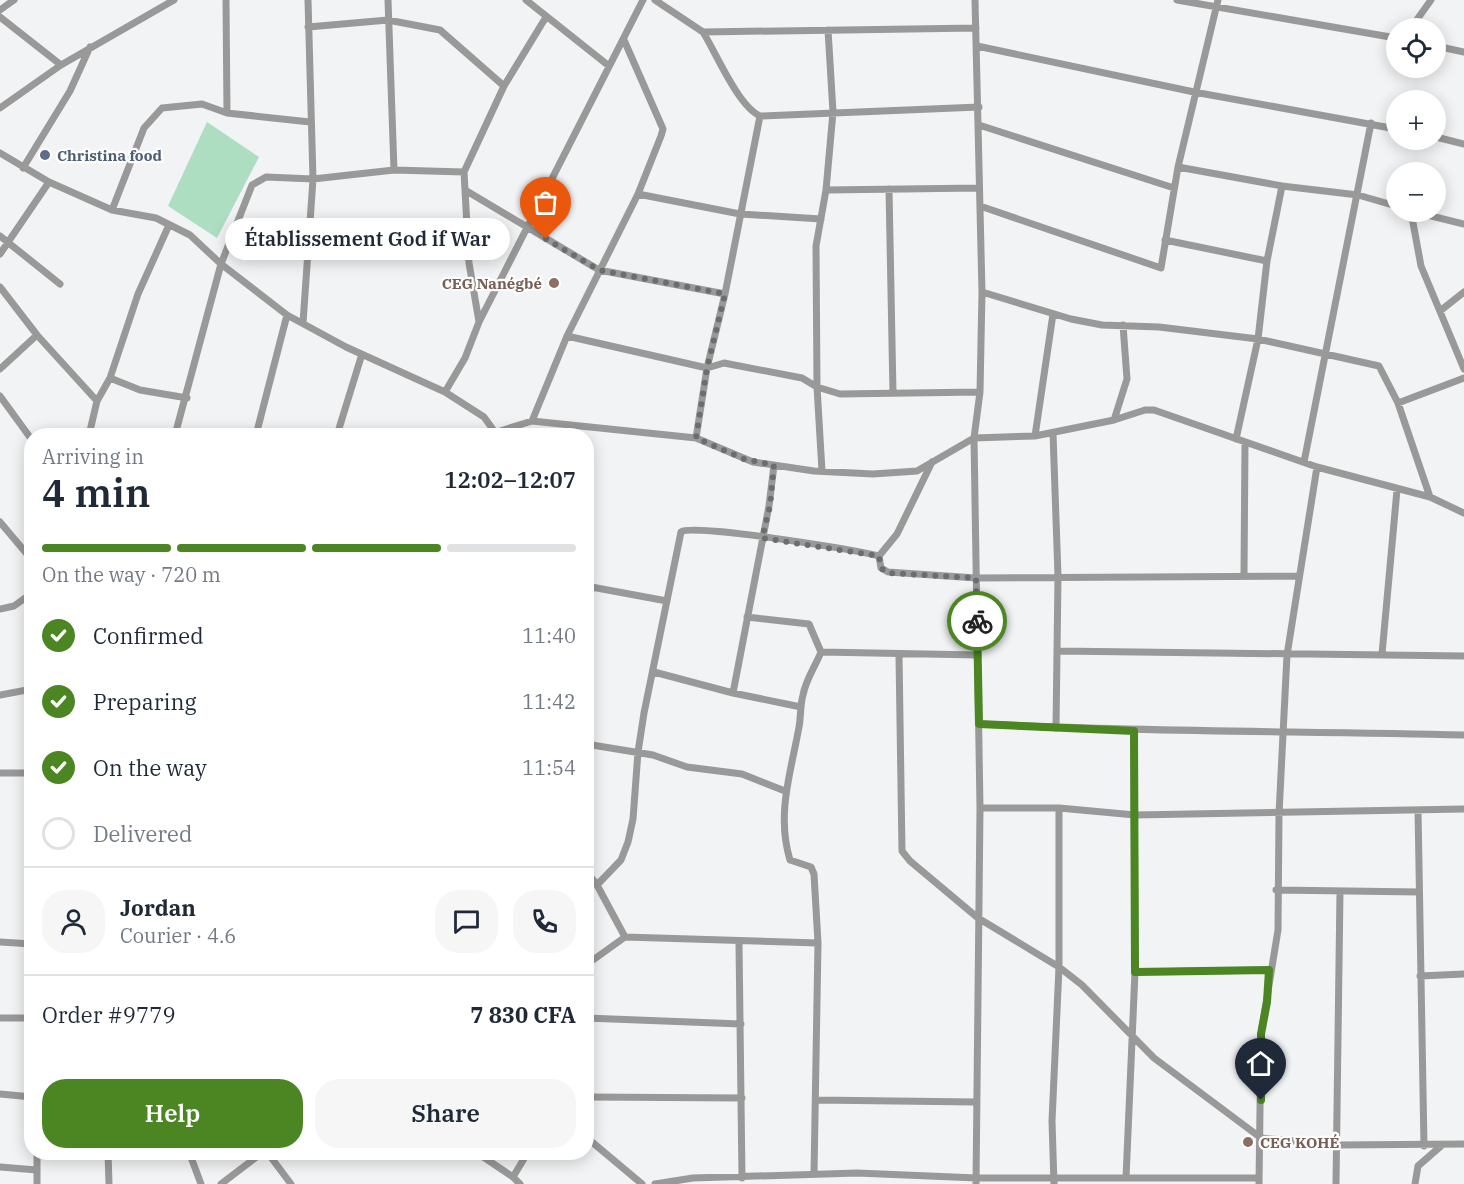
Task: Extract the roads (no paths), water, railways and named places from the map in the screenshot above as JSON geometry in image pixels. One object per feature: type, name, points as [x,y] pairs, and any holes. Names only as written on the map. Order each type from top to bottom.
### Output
[{"type":"street","points":[[0,10],[14,0]]},
{"type":"street","points":[[0,108],[91,46],[174,0]]},
{"type":"street","points":[[226,0],[227,113]]},
{"type":"street","points":[[303,323],[313,178],[308,0]]},
{"type":"street","points":[[388,0],[394,170]]},
{"type":"street","points":[[526,0],[609,66]]},
{"type":"street","points":[[445,392],[465,358],[479,322],[643,0]]},
{"type":"street","points":[[655,0],[703,32],[739,94],[754,114],[760,116],[979,107]]},
{"type":"street","points":[[975,0],[982,292],[981,392],[974,438],[980,808],[975,1102],[977,1181]]},
{"type":"street","points":[[1177,0],[1217,4],[1386,36]]},
{"type":"street","points":[[1418,18],[1431,0]]},
{"type":"street","points":[[980,206],[1161,268],[1178,167],[1194,92],[1217,4]]},
{"type":"street","points":[[0,17],[61,65]]},
{"type":"street","points":[[479,322],[469,263],[464,172],[504,86],[546,17]]},
{"type":"street","points":[[308,27],[388,20],[440,30],[504,86]]},
{"type":"street","points":[[703,32],[976,28]]},
{"type":"street","points":[[822,471],[817,387],[815,262],[826,190],[833,112],[828,30]]},
{"type":"street","points":[[532,421],[567,336],[638,194],[663,129],[624,40]]},
{"type":"street","points":[[23,168],[70,91],[91,46]]},
{"type":"street","points":[[977,46],[1194,92],[1386,127]]},
{"type":"street","points":[[1446,48],[1464,52]]},
{"type":"street","points":[[112,210],[144,128],[156,112],[170,105],[202,104],[227,113],[310,122]]},
{"type":"street","points":[[696,438],[707,368],[725,294],[760,116]]},
{"type":"street","points":[[1304,462],[1371,123]]},
{"type":"street","points":[[979,125],[1174,188]]},
{"type":"street","points":[[1446,140],[1464,144]]},
{"type":"street","points":[[0,153],[49,182],[112,210],[156,218],[190,235],[221,264],[287,315],[362,354],[445,392],[484,417],[493,428]]},
{"type":"street","points":[[1178,167],[1282,186],[1358,195],[1386,203]]},
{"type":"street","points":[[177,428],[221,264],[252,185],[266,177],[313,178],[394,170],[464,172]]},
{"type":"street","points":[[0,254],[49,182]]},
{"type":"street","points":[[1236,439],[1258,339],[1267,261],[1282,186]]},
{"type":"street","points":[[826,190],[979,188]]},
{"type":"street","points":[[889,189],[893,393]]},
{"type":"street","points":[[465,190],[599,270],[725,294]]},
{"type":"street","points":[[638,194],[740,214],[820,219]]},
{"type":"street","points":[[1446,220],[1464,224]]},
{"type":"street","points":[[1414,222],[1421,266],[1464,369]]},
{"type":"street","points":[[91,428],[97,401],[110,378],[138,294],[169,225]]},
{"type":"street","points":[[0,236],[7,244],[60,284]]},
{"type":"street","points":[[1165,240],[1267,261]]},
{"type":"street","points":[[0,287],[37,336],[97,401]]},
{"type":"street","points":[[982,292],[1053,314],[1102,325],[1123,325],[1258,339],[1379,366],[1398,403],[1430,497]]},
{"type":"street","points":[[1440,311],[1464,292]]},
{"type":"street","points":[[1035,436],[1053,314]]},
{"type":"street","points":[[258,428],[287,315]]},
{"type":"street","points":[[1114,420],[1127,379],[1123,325]]},
{"type":"street","points":[[0,369],[37,336]]},
{"type":"street","points":[[567,336],[707,368],[724,363],[802,378],[817,387],[840,394],[981,392]]},
{"type":"street","points":[[339,428],[362,354]]},
{"type":"street","points":[[110,378],[140,390],[187,398]]},
{"type":"street","points":[[1398,403],[1464,378]]},
{"type":"street","points":[[0,396],[24,429]]},
{"type":"street","points":[[512,428],[532,421],[696,438],[744,459],[822,471],[873,474],[911,472],[974,438],[1035,436],[1114,420],[1145,410],[1154,410],[1317,467],[1430,497],[1464,513]]},
{"type":"street","points":[[1053,433],[1058,576],[1056,728]]},
{"type":"street","points":[[1244,576],[1245,442]]},
{"type":"street","points":[[932,462],[897,534],[879,556],[881,568],[888,573],[976,578],[1298,576]]},
{"type":"street","points":[[733,693],[770,506],[774,465]]},
{"type":"street","points":[[655,1184],[693,1178],[857,1173],[977,1181],[1126,1178],[1259,1181],[1261,1034],[1267,1002],[1269,970],[1278,930],[1276,890],[1287,655],[1317,467]]},
{"type":"street","points":[[1382,654],[1397,490]]},
{"type":"street","points":[[0,522],[24,550]]},
{"type":"street","points":[[597,885],[621,860],[628,842],[633,819],[638,752],[676,546],[684,529],[723,531],[879,556]]},
{"type":"street","points":[[594,588],[666,601]]},
{"type":"street","points":[[0,609],[14,606],[24,599]]},
{"type":"street","points":[[747,617],[809,624],[821,652]]},
{"type":"street","points":[[1058,651],[1464,656]]},
{"type":"street","points":[[821,652],[978,655]]},
{"type":"street","points":[[814,1174],[818,943],[813,868],[790,860],[784,819],[785,790],[801,706],[810,672],[821,652]]},
{"type":"street","points":[[899,655],[902,851],[978,918],[1059,967],[1100,1001],[1154,1058],[1261,1138],[1336,1145],[1441,1146],[1464,1144]]},
{"type":"street","points":[[654,672],[733,693],[801,706]]},
{"type":"street","points":[[0,695],[24,690]]},
{"type":"street","points":[[979,724],[1134,731],[1283,730],[1464,735]]},
{"type":"street","points":[[1126,1178],[1135,972],[1134,731]]},
{"type":"street","points":[[594,745],[638,752],[687,767],[742,774],[785,790]]},
{"type":"street","points":[[0,773],[24,773]]},
{"type":"street","points":[[980,808],[1059,808],[1135,815],[1279,814],[1346,809],[1464,809]]},
{"type":"street","points":[[1054,1180],[1052,1121],[1059,967],[1059,808]]},
{"type":"street","points":[[1418,810],[1424,1146]]},
{"type":"street","points":[[594,881],[625,937]]},
{"type":"street","points":[[1276,890],[1419,892]]},
{"type":"street","points":[[1336,1184],[1340,891]]},
{"type":"street","points":[[594,959],[625,937],[739,943],[818,943]]},
{"type":"street","points":[[0,942],[24,944]]},
{"type":"street","points":[[739,943],[742,1178]]},
{"type":"street","points":[[1135,972],[1269,970]]},
{"type":"street","points":[[1420,976],[1464,974]]},
{"type":"street","points":[[0,1018],[24,1018]]},
{"type":"street","points":[[594,1018],[741,1024]]},
{"type":"street","points":[[0,1094],[24,1096]]},
{"type":"street","points":[[594,1097],[742,1098]]},
{"type":"street","points":[[816,1100],[975,1102]]},
{"type":"street","points":[[594,1144],[642,1184]]},
{"type":"street","points":[[1415,1184],[1418,1166],[1441,1146]]},
{"type":"street","points":[[37,1160],[37,1184]]},
{"type":"street","points":[[108,1160],[109,1184]]},
{"type":"street","points":[[192,1160],[201,1184]]},
{"type":"street","points":[[221,1184],[254,1160]]},
{"type":"street","points":[[272,1160],[291,1184]]},
{"type":"street","points":[[488,1160],[520,1184]]},
{"type":"street","points":[[513,1177],[523,1160]]},
{"type":"street","points":[[0,1167],[37,1170]]},
{"type":"place","name":"Christina food","points":[[45,155]]},
{"type":"place","name":"Établissement God if War","points":[[546,239]]},
{"type":"place","name":"CEG Nanégbé","points":[[554,283]]},
{"type":"place","name":"CEG KOHÉ","points":[[1248,1142]]}]
